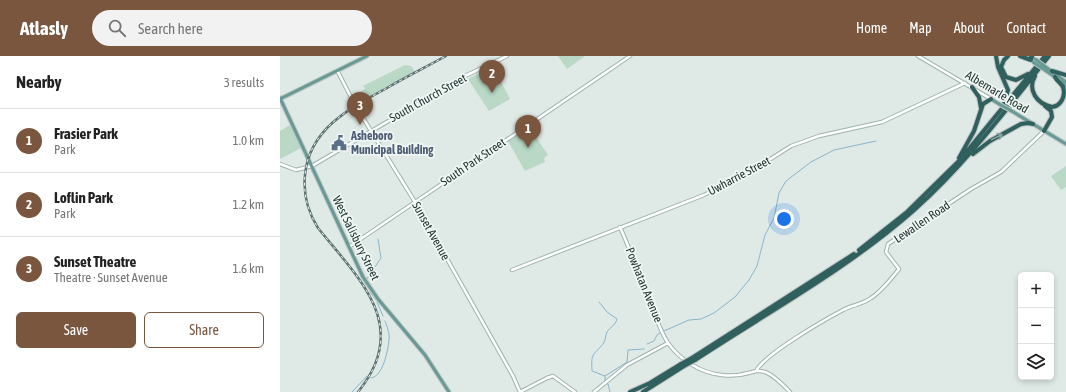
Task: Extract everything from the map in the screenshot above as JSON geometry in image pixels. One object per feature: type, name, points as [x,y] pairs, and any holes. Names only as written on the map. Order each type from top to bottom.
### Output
[{"type":"highway","points":[[996,56],[998,68],[1008,90],[1007,99],[998,115]]},
{"type":"highway","points":[[1008,56],[1003,61],[1001,68],[1004,75],[1010,79],[1020,79],[1037,69]]},
{"type":"highway","points":[[1020,56],[1032,59]]},
{"type":"highway","points":[[956,169],[1037,69],[1045,56]]},
{"type":"highway","points":[[693,359],[857,251],[907,212],[950,172],[1049,56]]},
{"type":"highway","points":[[1037,69],[1031,87],[1034,95],[1050,110],[1052,115],[1051,121],[1044,131]]},
{"type":"highway","points":[[1052,71],[1066,75]]},
{"type":"highway","points":[[1041,102],[1053,107],[1062,100],[1064,88],[1054,77]]},
{"type":"highway","points":[[972,87],[979,97],[981,110]]},
{"type":"highway","points":[[950,172],[970,139],[985,102],[991,98]]},
{"type":"highway","points":[[1018,126],[1023,118]]},
{"type":"highway","points":[[643,392],[683,365],[844,264],[881,237],[914,210],[980,147],[1024,123],[1033,124]]},
{"type":"highway","points":[[630,392],[683,365]]},
{"type":"main road","points":[[280,98],[338,72],[367,56]]},
{"type":"main road","points":[[1024,56],[1032,59],[1066,86]]},
{"type":"main road","points":[[1046,69],[1052,71],[1066,82]]},
{"type":"main road","name":"West Salisbury Street","points":[[280,98],[370,289],[425,355],[449,392]]},
{"type":"main road","name":"Albemarle Road","points":[[991,98],[1066,144]]},
{"type":"main road","points":[[1061,141],[1066,140]]},
{"type":"street","name":"South Church Street","points":[[312,166],[465,76],[507,56]]},
{"type":"street","name":"South Park Street","points":[[349,247],[630,56]]},
{"type":"street","name":"Albemarle Road","points":[[918,56],[991,98]]},
{"type":"street","name":"Sunset Avenue","points":[[338,72],[415,202],[493,344],[513,376],[520,392]]},
{"type":"street","name":"Uwharrie Street","points":[[512,270],[693,200],[739,179],[791,146],[819,136],[882,122],[965,83]]},
{"type":"street","name":"Lewallen Road","points":[[756,371],[762,362],[788,344],[835,314],[865,302],[876,294],[899,269],[886,252],[888,244],[971,189],[1001,172],[1044,131]]},
{"type":"street","points":[[280,164],[296,170],[312,166]]},
{"type":"street","name":"Powhatan Avenue","points":[[620,227],[668,343]]},
{"type":"street","points":[[594,392],[627,365],[668,343],[684,359],[706,372],[729,376],[756,371],[768,372],[790,392]]},
{"type":"street","points":[[520,392],[553,376],[575,392]]},
{"type":"green space","points":[[558,56],[585,56],[567,69]]},
{"type":"green space","points":[[405,65],[411,66],[415,72],[357,103],[354,96],[365,89],[363,86]]},
{"type":"green space","points":[[493,66],[510,99],[489,111],[468,79]]},
{"type":"green space","points":[[290,125],[301,148],[280,159],[280,131]]},
{"type":"green space","points":[[530,128],[548,155],[544,158],[545,162],[525,171],[508,141]]},
{"type":"green space","points":[[1066,166],[1066,187],[1061,190],[1051,176]]},
{"type":"waterway","points":[[664,331],[689,320],[701,319],[714,313],[735,297],[749,280],[757,266],[765,235],[774,218],[779,193],[786,181],[811,162],[834,150],[876,141]]},
{"type":"waterway","points":[[366,280],[381,258],[378,239]]},
{"type":"waterway","points":[[365,283],[369,289]]},
{"type":"waterway","points":[[370,292],[376,300]]},
{"type":"waterway","points":[[377,302],[383,316]]},
{"type":"waterway","points":[[599,302],[607,312],[617,319],[607,332],[604,342],[592,357],[592,371],[605,376],[605,382],[608,384],[610,392]]},
{"type":"waterway","points":[[371,378],[379,373],[386,356],[389,338],[385,321]]},
{"type":"waterway","points":[[647,344],[654,341],[660,333]]},
{"type":"waterway","points":[[605,376],[627,362],[628,350],[644,349]]},
{"type":"waterway","points":[[352,392],[367,376]]},
{"type":"railway","points":[[358,392],[373,368],[380,346],[380,325],[374,304],[363,285],[318,228],[311,216],[305,189],[305,175],[308,159],[314,145],[323,133],[346,112],[446,56]]},
{"type":"place","name":"Loflin Park","points":[[492,93]]},
{"type":"place","name":"Sunset Theatre","points":[[360,125]]},
{"type":"place","name":"Asheboro Municipal Building","points":[[339,143]]},
{"type":"place","name":"Frasier Park","points":[[528,148]]}]
